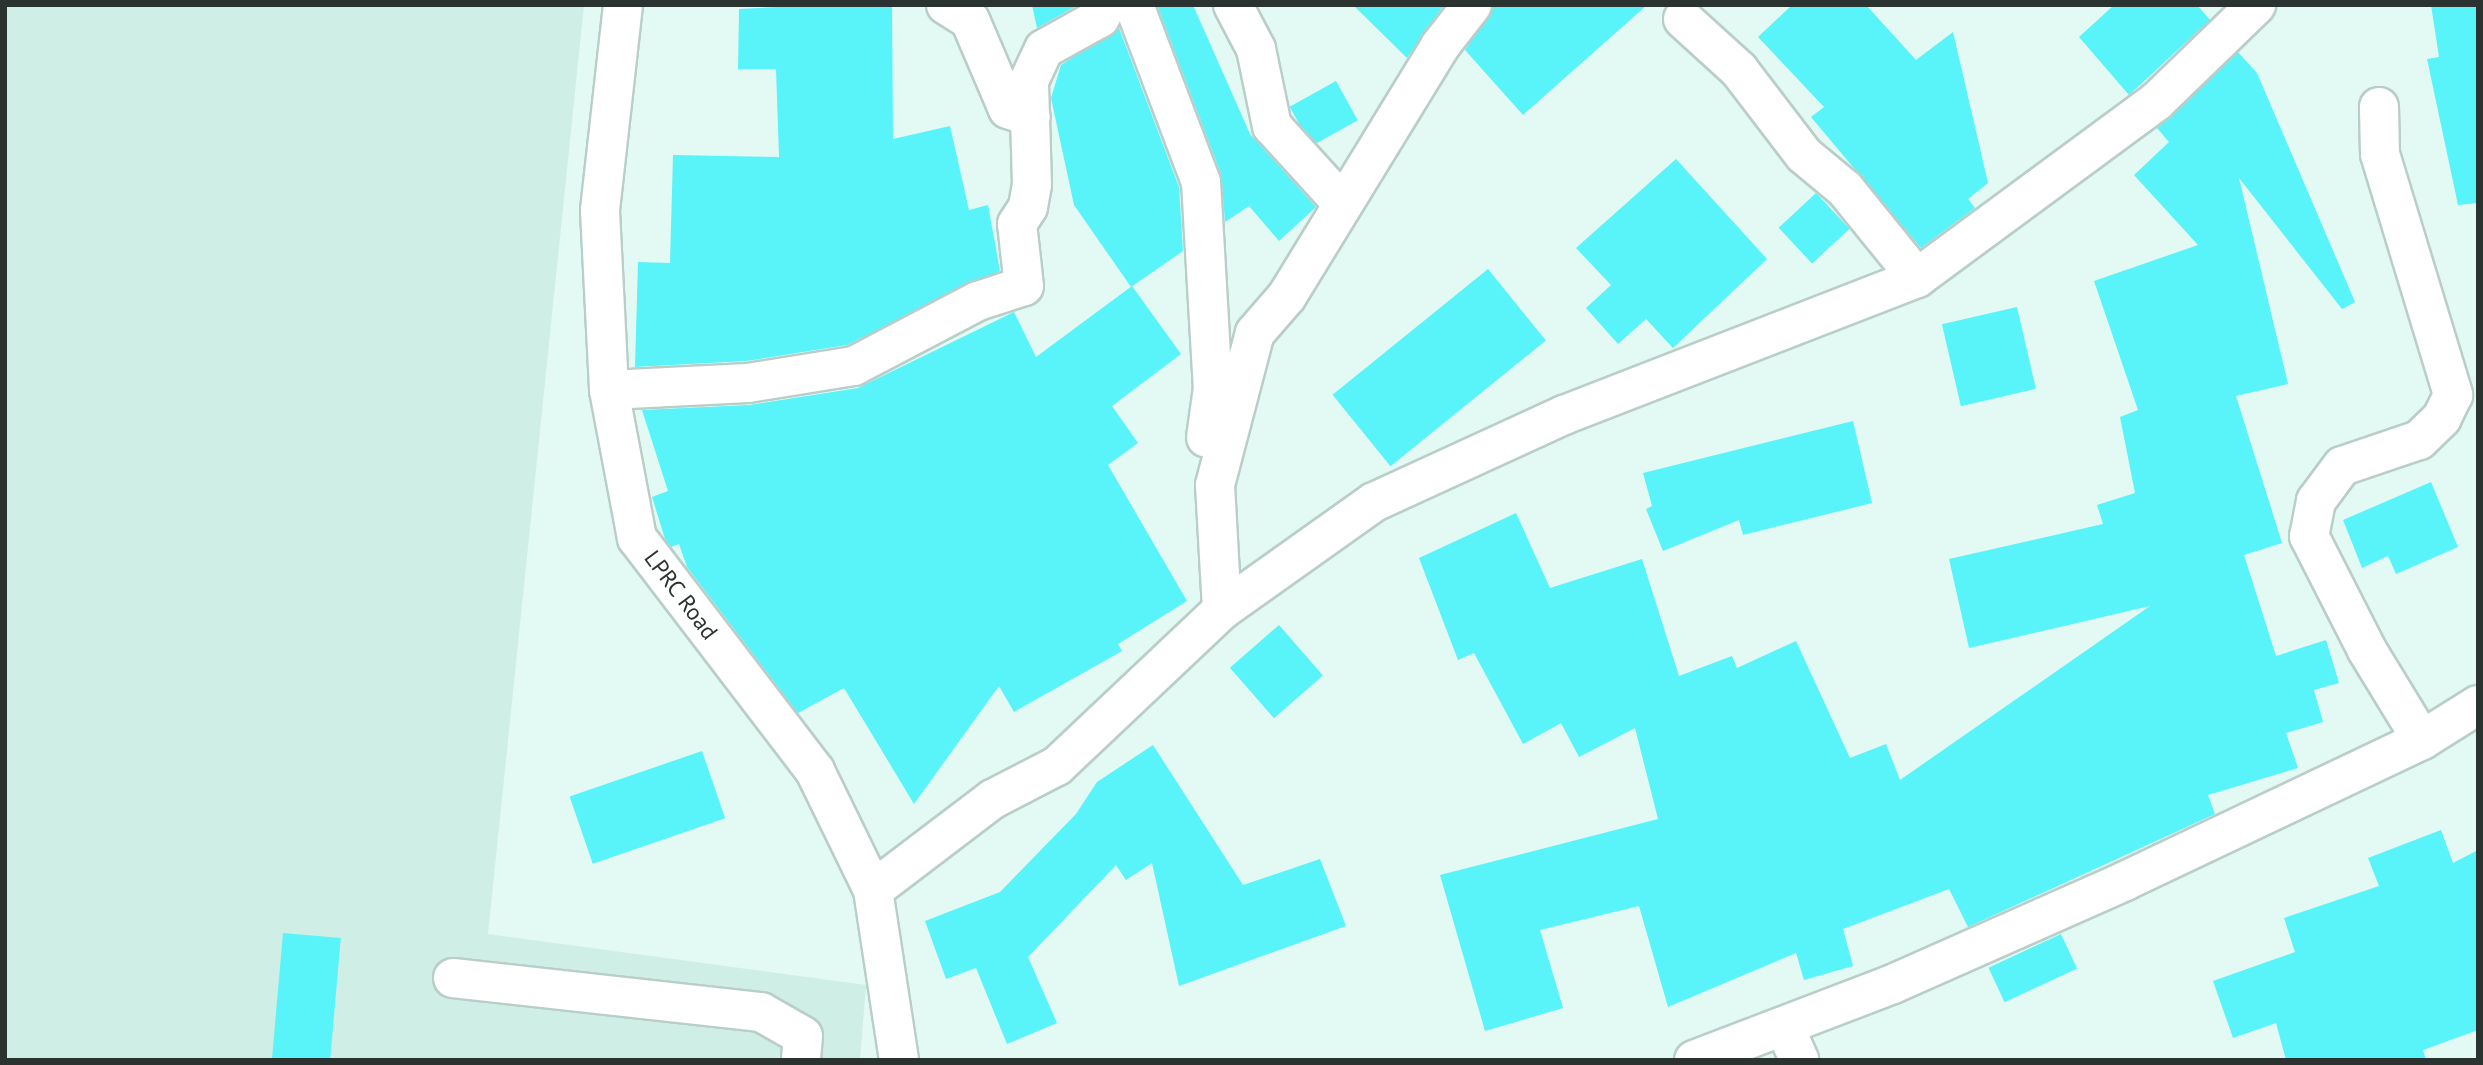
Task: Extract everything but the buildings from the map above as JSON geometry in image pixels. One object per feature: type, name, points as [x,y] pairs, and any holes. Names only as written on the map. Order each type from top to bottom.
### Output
[{"type":"street","name":"LPRC Road","points":[[623,5],[600,211],[609,390],[637,538],[815,771],[873,890],[899,1060]]},
{"type":"street","points":[[946,5],[970,20],[1008,109],[1031,117]]},
{"type":"street","points":[[609,390],[748,383],[854,366],[978,301],[1024,286],[1017,224],[1028,207],[1032,185],[1026,146],[1031,117],[1029,80],[1044,49],[1100,18],[1107,5]]},
{"type":"street","points":[[1134,5],[1201,182],[1213,388],[1196,511],[1203,541],[1223,569]]},
{"type":"street","points":[[1233,5],[1256,49],[1272,127],[1342,203]]},
{"type":"street","points":[[1222,610],[1223,569],[1215,485],[1255,333],[1287,296],[1342,203],[1472,5]]},
{"type":"street","points":[[873,890],[984,806],[1057,765],[1222,610],[1374,502],[1564,415],[1917,278],[2157,101],[2256,5]]},
{"type":"street","points":[[1684,19],[1740,70],[1804,155],[1845,189],[1917,278]]},
{"type":"street","points":[[2379,107],[2380,154],[2453,395],[2442,418],[2419,440],[2342,466],[2329,479],[2309,536],[2367,650],[2422,740]]},
{"type":"street","points":[[1693,1060],[1792,1044],[2422,740],[2478,705]]},
{"type":"street","points":[[453,978],[761,1012],[803,1036],[801,1060]]},
{"type":"shaded area","points":[[5,5],[584,5],[488,934],[866,985],[860,1060],[5,1060]]}]
